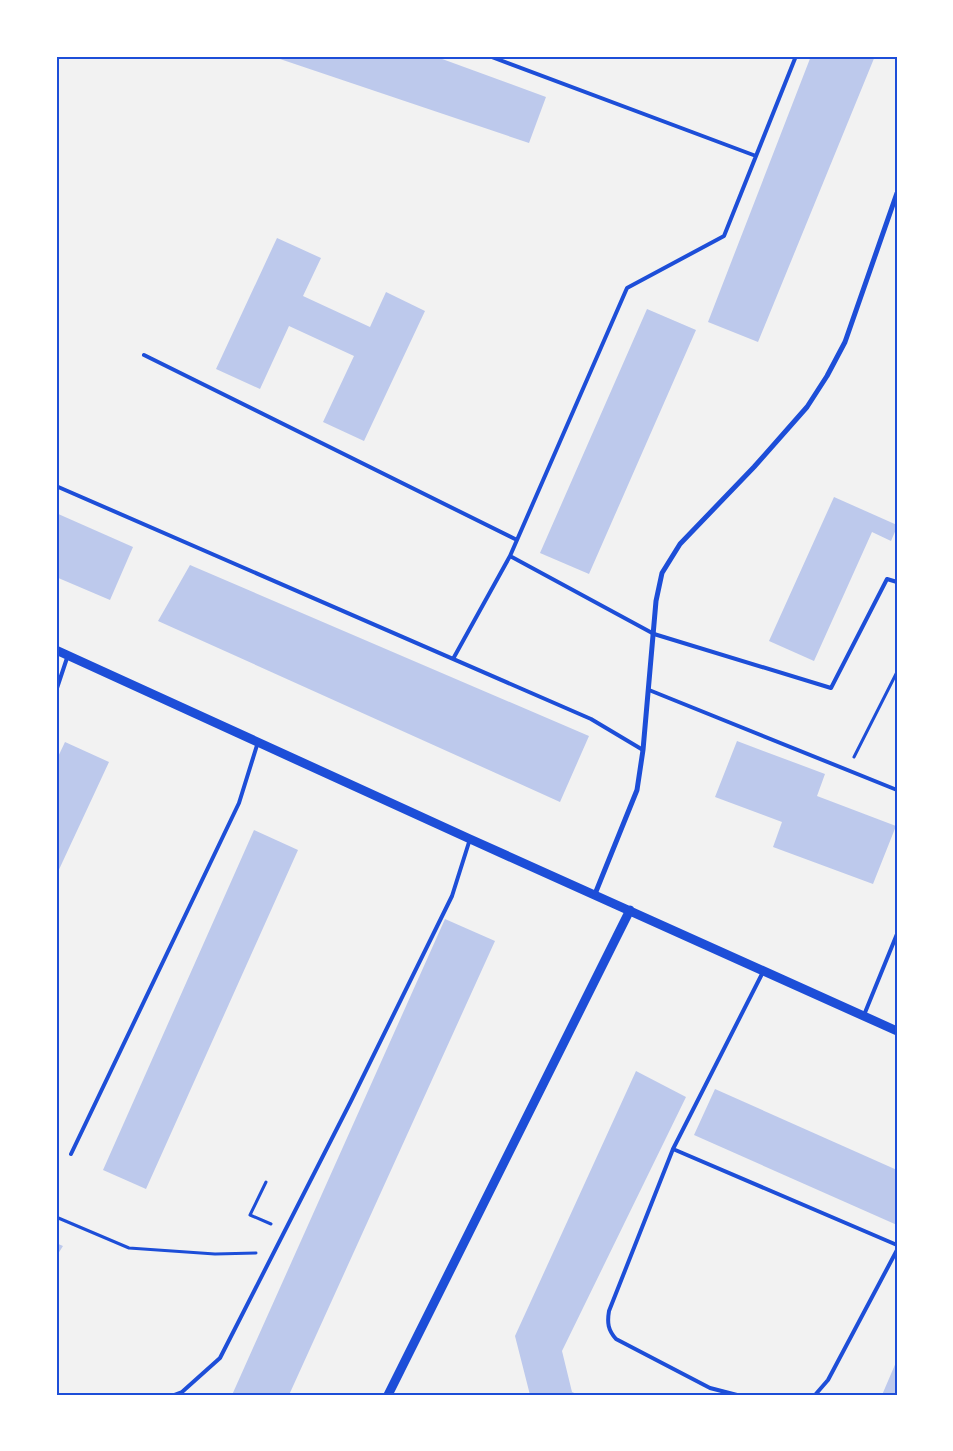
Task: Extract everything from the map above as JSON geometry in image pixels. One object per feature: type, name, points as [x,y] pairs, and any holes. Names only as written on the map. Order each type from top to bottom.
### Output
[{"type":"street","points":[[595,894],[637,790],[643,750],[656,601],[662,573],[680,544],[754,467],[801,413],[827,376],[845,342],[897,193]]},
{"type":"street","points":[[56,650],[470,839],[897,1030]]},
{"type":"street","points":[[388,1395],[630,910]]},
{"type":"lane","points":[[490,56],[756,156]]},
{"type":"lane","points":[[453,659],[510,556],[627,288],[724,236],[796,56]]},
{"type":"lane","points":[[144,355],[517,540]]},
{"type":"lane","points":[[56,486],[591,720],[643,750]]},
{"type":"lane","points":[[510,556],[654,634],[831,688],[887,579],[897,582]]},
{"type":"lane","points":[[56,691],[68,656]]},
{"type":"lane","points":[[649,690],[897,790]]},
{"type":"lane","points":[[71,1154],[239,803],[258,742]]},
{"type":"lane","points":[[174,1395],[182,1392],[220,1358],[452,896],[470,839]]},
{"type":"lane","points":[[864,1015],[897,934]]},
{"type":"lane","points":[[737,1395],[710,1388],[616,1339],[610,1332],[607,1322],[672,1148],[764,970]]},
{"type":"lane","points":[[672,1148],[897,1245]]},
{"type":"lane","points":[[815,1395],[828,1380],[897,1250]]},
{"type":"lane","points":[[707,1395],[710,1388]]},
{"type":"path","points":[[847,770],[897,672]]},
{"type":"path","points":[[266,1182],[250,1215],[285,1231]]},
{"type":"path","points":[[56,1217],[129,1248],[215,1254],[274,1252]]},
{"type":"building","points":[[278,56],[434,56],[546,97],[529,143],[277,58]]},
{"type":"building","points":[[811,56],[875,56],[758,342],[708,322]]},
{"type":"building","points":[[277,238],[321,258],[303,296],[370,327],[386,292],[425,311],[364,441],[323,422],[354,356],[289,326],[260,389],[216,369]]},
{"type":"building","points":[[647,309],[696,330],[589,574],[540,553]]},
{"type":"building","points":[[834,497],[897,525],[897,527],[891,541],[872,532],[814,661],[769,641]]},
{"type":"building","points":[[56,513],[133,547],[110,600],[56,577]]},
{"type":"building","points":[[190,565],[589,736],[560,802],[158,621]]},
{"type":"building","points":[[737,741],[825,774],[817,796],[896,826],[873,884],[773,847],[782,822],[715,797]]},
{"type":"building","points":[[65,742],[109,762],[56,876],[56,761]]},
{"type":"building","points":[[254,830],[298,850],[146,1189],[103,1170]]},
{"type":"building","points":[[445,919],[495,941],[289,1395],[232,1395]]},
{"type":"building","points":[[636,1071],[686,1097],[562,1351],[572,1392],[579,1395],[530,1395],[515,1336]]},
{"type":"building","points":[[715,1089],[897,1170],[897,1225],[694,1135]]},
{"type":"building","points":[[56,1243],[63,1246],[56,1257]]},
{"type":"building","points":[[897,1360],[897,1395],[882,1395]]}]
